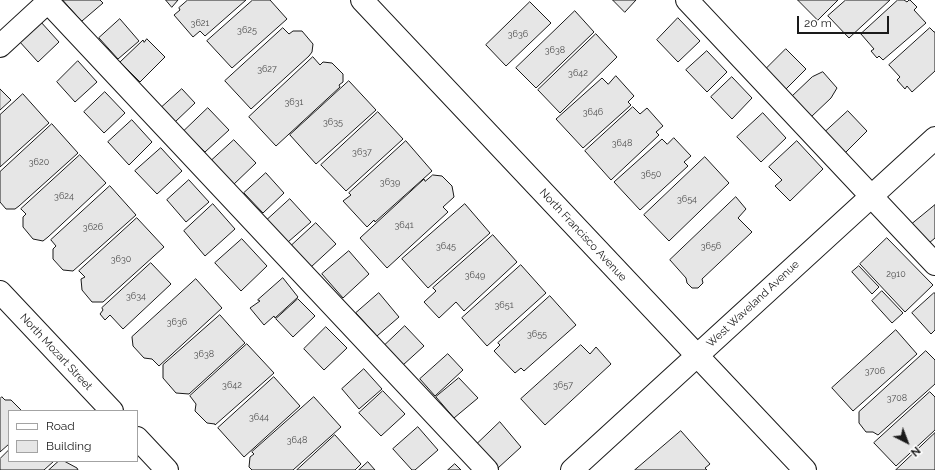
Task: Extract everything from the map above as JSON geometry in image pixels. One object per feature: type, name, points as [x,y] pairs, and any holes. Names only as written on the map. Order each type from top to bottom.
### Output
[{"type":"street","name":"North Francisco Avenue","points":[[362,0],[805,470]]},
{"type":"street","points":[[687,0],[935,264]]},
{"type":"street","points":[[0,46],[49,1],[487,470]]},
{"type":"street","name":"West Waveland Avenue","points":[[572,470],[935,138]]},
{"type":"street","name":"North Mozart Street","points":[[0,292],[111,410]]},
{"type":"street","points":[[138,439],[167,470]]},
{"type":"building","points":[[63,0],[100,0],[103,3],[82,21]]},
{"type":"building","points":[[166,0],[178,0],[172,7]]},
{"type":"building","points":[[188,0],[246,0],[205,36],[200,31],[193,37],[174,15]]},
{"type":"building","points":[[253,0],[270,0],[287,19],[232,68],[207,41]]},
{"type":"building","points":[[613,0],[636,0],[625,12]]},
{"type":"building","points":[[798,0],[838,0],[818,20]]},
{"type":"building","points":[[846,0],[890,0],[849,38],[828,16]]},
{"type":"building","points":[[898,0],[904,0],[907,2],[910,0],[917,7],[914,10],[926,23],[883,60],[879,56],[877,58],[871,51],[874,49],[861,34]]},
{"type":"building","points":[[530,2],[551,23],[506,66],[486,45]]},
{"type":"building","points":[[575,11],[594,32],[536,88],[516,68]]},
{"type":"building","points":[[678,18],[700,41],[678,62],[657,40]]},
{"type":"building","points":[[120,19],[139,41],[118,59],[99,38]]},
{"type":"building","points":[[40,21],[59,42],[38,62],[19,41]]},
{"type":"building","points":[[283,28],[289,34],[293,31],[302,31],[313,44],[312,52],[251,109],[225,81]]},
{"type":"building","points":[[930,28],[935,32],[935,71],[912,92],[907,86],[905,89],[897,80],[900,77],[889,65]]},
{"type":"building","points":[[596,34],[617,57],[560,113],[538,90]]},
{"type":"building","points":[[147,39],[165,57],[140,82],[120,62],[143,40],[144,42]]},
{"type":"building","points":[[786,49],[806,69],[785,90],[765,70]]},
{"type":"building","points":[[707,51],[727,72],[707,92],[686,70]]},
{"type":"building","points":[[313,57],[320,65],[323,62],[332,63],[343,74],[343,82],[339,85],[340,87],[276,146],[249,117]]},
{"type":"building","points":[[78,61],[97,82],[75,102],[57,82]]},
{"type":"building","points":[[823,72],[837,88],[831,98],[811,117],[791,97],[812,77]]},
{"type":"building","points":[[616,76],[634,96],[628,102],[631,105],[583,148],[556,119],[602,78],[608,84]]},
{"type":"building","points":[[732,77],[752,98],[732,119],[711,97]]},
{"type":"building","points":[[349,81],[376,110],[316,164],[290,135]]},
{"type":"building","points":[[0,89],[11,100],[0,110]]},
{"type":"building","points":[[182,89],[195,103],[175,122],[162,107]]},
{"type":"building","points":[[105,92],[125,113],[104,133],[84,112]]},
{"type":"building","points":[[23,94],[49,123],[0,167],[0,115]]},
{"type":"building","points":[[633,107],[640,114],[647,108],[663,126],[656,132],[659,135],[611,180],[585,151]]},
{"type":"building","points":[[208,108],[229,130],[205,152],[184,131]]},
{"type":"building","points":[[848,111],[867,131],[844,154],[824,133]]},
{"type":"building","points":[[378,112],[403,139],[346,191],[321,165]]},
{"type":"building","points":[[763,113],[786,138],[761,162],[737,137]]},
{"type":"building","points":[[132,120],[152,142],[129,165],[108,142]]},
{"type":"building","points":[[52,124],[78,153],[19,206],[15,209],[6,209],[0,202],[0,172]]},
{"type":"building","points":[[674,138],[691,156],[684,162],[688,166],[640,210],[614,182],[662,139],[667,144]]},
{"type":"building","points":[[234,140],[256,163],[233,185],[211,161]]},
{"type":"building","points":[[406,141],[432,171],[375,222],[374,220],[367,227],[343,201],[351,195],[349,193]]},
{"type":"building","points":[[797,141],[823,169],[790,201],[775,186],[782,180],[769,167]]},
{"type":"building","points":[[161,148],[182,171],[157,194],[135,171]]},
{"type":"building","points":[[80,155],[106,183],[43,241],[33,239],[23,227],[23,217],[26,214],[21,209]]},
{"type":"building","points":[[705,157],[729,183],[669,241],[644,215]]},
{"type":"building","points":[[266,173],[284,193],[263,213],[244,193]]},
{"type":"building","points":[[433,175],[442,176],[452,186],[454,197],[443,207],[448,212],[387,268],[360,238],[424,179],[425,181]]},
{"type":"building","points":[[189,180],[209,202],[186,222],[167,200]]},
{"type":"building","points":[[110,186],[136,215],[73,271],[63,270],[53,259],[53,249],[56,246],[51,240]]},
{"type":"building","points":[[736,197],[746,209],[738,218],[752,232],[702,279],[703,283],[698,288],[692,288],[687,283],[686,278],[670,260]]},
{"type":"building","points":[[290,199],[311,222],[288,242],[267,220]]},
{"type":"building","points":[[213,204],[235,229],[205,256],[184,231]]},
{"type":"building","points":[[465,204],[490,233],[428,288],[402,259]]},
{"type":"building","points":[[935,205],[935,238],[929,243],[912,224]]},
{"type":"building","points":[[137,218],[164,247],[103,302],[92,302],[82,290],[81,279],[85,277],[79,271]]},
{"type":"building","points":[[316,223],[336,244],[311,267],[291,246]]},
{"type":"building","points":[[493,235],[517,262],[464,311],[456,302],[439,318],[424,302],[436,291],[433,288]]},
{"type":"building","points":[[887,238],[933,285],[905,312],[860,264]]},
{"type":"building","points":[[242,239],[267,266],[241,291],[215,263]]},
{"type":"building","points":[[349,251],[369,274],[343,298],[322,274]]},
{"type":"building","points":[[151,263],[171,284],[123,329],[110,315],[105,320],[100,314],[103,310],[102,308]]},
{"type":"building","points":[[521,265],[546,293],[487,346],[462,318]]},
{"type":"building","points":[[859,266],[879,287],[872,294],[852,272]]},
{"type":"building","points":[[283,278],[298,297],[275,318],[274,316],[264,325],[250,308],[260,301],[258,300]]},
{"type":"building","points":[[196,279],[222,308],[159,366],[152,359],[144,358],[133,346],[132,337]]},
{"type":"building","points":[[882,291],[903,313],[892,323],[872,301]]},
{"type":"building","points":[[379,293],[399,317],[377,336],[356,313]]},
{"type":"building","points":[[934,293],[935,330],[931,334],[912,313]]},
{"type":"building","points":[[550,296],[576,325],[524,371],[521,368],[515,373],[494,351],[500,345],[498,343]]},
{"type":"building","points":[[298,299],[315,316],[293,337],[276,319]]},
{"type":"building","points":[[220,315],[245,343],[189,394],[176,393],[163,378],[163,365]]},
{"type":"building","points":[[405,326],[424,346],[403,365],[385,345]]},
{"type":"building","points":[[326,327],[347,348],[324,370],[304,349]]},
{"type":"building","points":[[896,330],[917,354],[853,411],[832,388]]},
{"type":"building","points":[[247,344],[274,373],[215,425],[207,423],[195,411],[196,404],[190,396]]},
{"type":"building","points":[[581,345],[590,354],[596,347],[611,364],[545,425],[521,399]]},
{"type":"building","points":[[926,351],[935,360],[935,384],[878,435],[873,432],[866,432],[859,423],[859,412]]},
{"type":"building","points":[[448,354],[463,370],[435,396],[420,379]]},
{"type":"building","points":[[364,369],[382,389],[359,409],[342,389]]},
{"type":"building","points":[[274,377],[300,406],[244,457],[218,428]]},
{"type":"building","points":[[459,378],[478,398],[454,418],[436,397]]},
{"type":"building","points":[[383,391],[405,414],[381,436],[359,413]]},
{"type":"building","points":[[930,392],[935,397],[935,430],[896,466],[874,443]]},
{"type":"building","points":[[2,397],[5,400],[11,400],[21,410],[8,410],[8,445],[0,452],[0,399]]},
{"type":"building","points":[[314,397],[341,427],[293,470],[252,470],[249,467],[250,457],[254,454],[252,452]]},
{"type":"building","points":[[500,422],[521,447],[498,468],[476,445]]},
{"type":"building","points":[[418,427],[438,450],[415,470],[412,470],[393,449]]},
{"type":"building","points":[[681,431],[710,464],[705,468],[707,470],[635,470]]},
{"type":"building","points":[[935,433],[935,470],[896,470]]},
{"type":"building","points":[[335,435],[361,464],[355,470],[297,470]]},
{"type":"building","points":[[8,451],[8,462],[53,462],[44,470],[0,470],[0,459]]},
{"type":"building","points":[[58,462],[66,462],[78,470],[49,470]]},
{"type":"building","points":[[368,462],[375,470],[359,470]]},
{"type":"building","points":[[455,464],[461,470],[448,470]]}]
